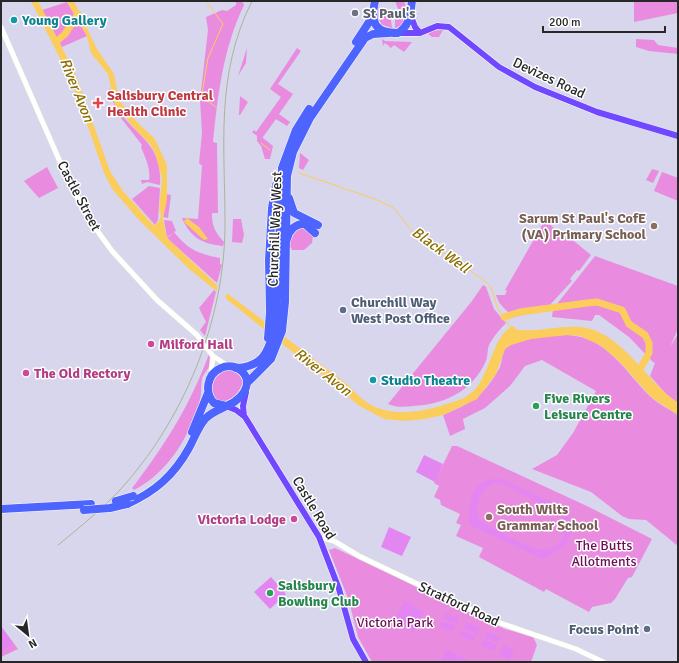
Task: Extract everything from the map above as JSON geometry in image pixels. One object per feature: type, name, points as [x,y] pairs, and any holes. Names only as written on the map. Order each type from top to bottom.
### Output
[{"type":"highway","points":[[374,3],[373,16],[376,26],[389,33]]},
{"type":"highway","points":[[398,33],[404,29],[411,16],[411,3]]},
{"type":"highway","name":"Churchill Way West","points":[[283,247],[281,173],[288,148],[296,130],[373,16]]},
{"type":"highway","name":"Churchill Way West","points":[[233,367],[253,366],[261,360],[272,340],[285,302],[282,260],[287,176],[301,135],[310,118],[363,41],[373,34],[398,33]]},
{"type":"highway","points":[[283,247],[288,235],[298,225],[305,224],[316,229],[297,216],[293,211],[290,198],[291,161]]},
{"type":"highway","points":[[272,340],[276,326],[269,260],[272,208],[275,188],[281,173]]},
{"type":"highway","name":"Churchill Way West","points":[[247,386],[271,359],[272,340]]},
{"type":"highway","points":[[1,509],[91,504],[115,501],[133,496],[152,485],[163,476],[179,457],[208,393],[210,376],[220,368],[233,367],[244,374],[247,386],[238,400],[204,420],[183,458],[165,481],[147,494],[127,504],[110,508],[1,514]]},
{"type":"highway","points":[[208,393],[214,403],[226,406]]},
{"type":"main road","points":[[411,16],[414,27],[420,33]]},
{"type":"main road","name":"Devizes Road","points":[[398,33],[420,33],[437,26],[449,27],[499,67],[540,90],[597,112],[678,136]]},
{"type":"main road","points":[[245,417],[242,406],[247,386]]},
{"type":"main road","points":[[226,406],[236,410],[245,417]]},
{"type":"main road","name":"Castle Road","points":[[245,417],[319,537],[339,590],[353,639],[366,662]]},
{"type":"street","name":"Castle Street","points":[[1,27],[62,166],[88,218],[112,251],[157,300],[197,335],[213,356],[233,367]]},
{"type":"street","points":[[210,376],[213,356]]},
{"type":"street","name":"Stratford Road","points":[[319,537],[334,541],[359,556],[496,622],[576,649],[603,662]]},
{"type":"green space","points":[[236,1],[242,1],[244,5],[231,38],[222,72],[213,142],[217,143],[218,213],[212,213],[212,218],[218,235],[224,242],[223,246],[203,241],[193,235],[185,225],[182,218],[198,219],[202,166],[199,163],[202,133],[200,100],[208,30],[206,17],[222,10],[227,11],[236,5]]},
{"type":"green space","points":[[395,1],[404,1],[407,10],[398,9]]},
{"type":"green space","points":[[634,1],[678,1],[678,13],[634,22]]},
{"type":"green space","points":[[67,2],[87,36],[62,47],[42,10]]},
{"type":"green space","points":[[377,7],[385,8],[390,13],[392,28],[382,25],[376,14]]},
{"type":"green space","points":[[397,12],[406,13],[406,20],[399,27],[395,28],[395,14]]},
{"type":"green space","points":[[443,30],[439,37],[432,37],[428,34],[432,31]]},
{"type":"green space","points":[[382,39],[385,41],[412,42],[404,52],[394,45],[391,48],[385,43],[383,46]]},
{"type":"green space","points":[[636,39],[654,40],[658,45],[678,48],[678,54],[649,51],[636,47]]},
{"type":"green space","points":[[247,48],[246,63],[238,76]]},
{"type":"green space","points":[[297,48],[301,51],[278,84],[293,94],[279,114],[290,122],[287,126],[276,119],[263,137],[273,146],[270,159],[265,159],[261,146],[257,141],[257,136],[252,132],[254,130],[256,132],[281,97],[270,89]]},
{"type":"green space","points":[[109,89],[111,89],[114,102],[122,115],[152,148],[157,158],[160,170],[160,185],[147,182],[142,184],[141,180],[149,180],[149,172],[141,147],[142,145],[117,113]]},
{"type":"green space","points":[[240,96],[248,102],[239,115]]},
{"type":"green space","points":[[300,153],[309,160],[303,170],[299,168]]},
{"type":"green space","points":[[47,167],[58,188],[39,198],[24,181]]},
{"type":"green space","points":[[652,169],[659,171],[653,183],[646,180]]},
{"type":"green space","points":[[662,172],[678,178],[678,201],[654,191]]},
{"type":"green space","points":[[149,186],[160,188],[158,220],[155,225],[132,199]]},
{"type":"green space","points":[[166,194],[171,195],[168,218],[163,217]]},
{"type":"green space","points":[[233,219],[241,219],[244,235],[242,243],[232,242]]},
{"type":"green space","points":[[164,220],[172,221],[176,231],[174,232],[189,247],[200,253],[220,258],[220,264],[222,265],[217,283],[167,238],[174,233],[167,237]]},
{"type":"green space","points":[[545,220],[567,240],[569,237],[591,255],[579,271],[577,270],[570,279],[572,281],[547,308],[512,318],[499,303],[496,295],[505,295],[507,291],[505,290]]},
{"type":"green space","points":[[302,226],[313,236],[312,243],[304,250],[292,250],[289,248],[290,236]]},
{"type":"green space","points":[[595,256],[678,286],[678,329],[670,347],[678,334],[678,403],[666,394],[650,376],[655,363],[629,337],[599,315],[595,315],[592,321],[552,317],[553,309]]},
{"type":"green space","points":[[483,285],[486,287],[494,309],[506,323],[489,345],[486,361],[474,380],[452,397],[434,403],[406,407],[388,404],[472,301]]},
{"type":"green space","points":[[214,290],[216,292],[205,336],[200,330],[206,322],[199,308]]},
{"type":"green space","points":[[567,335],[582,337],[605,349],[652,398],[678,415],[678,546],[646,520],[629,519],[622,516],[591,492],[532,469],[557,455],[573,433],[596,391],[542,360],[525,366],[510,386],[485,408],[463,419],[465,429],[450,436],[443,415],[461,407],[483,391],[500,367],[505,349],[510,345],[525,340]]},
{"type":"green space","points":[[209,354],[211,363],[202,378],[200,400],[184,440],[158,474],[134,490],[132,488],[168,437],[186,406]]},
{"type":"green space","points":[[224,370],[236,373],[240,376],[243,382],[233,397],[226,401],[216,401],[212,391],[213,380],[216,374]]},
{"type":"green space","name":"South Wilts Grammar School","points":[[452,446],[457,446],[589,507],[652,539],[632,577],[628,578],[615,599],[611,603],[592,607],[589,612],[546,589],[544,592],[479,557],[483,548],[456,536],[461,525],[456,523],[460,514],[441,505],[440,500],[434,497],[439,486],[434,483]]},
{"type":"green space","points":[[424,455],[443,464],[435,482],[416,472]]},
{"type":"green space","points":[[499,478],[562,507],[566,511],[571,527],[571,532],[567,543],[561,549],[543,559],[469,525],[473,493],[482,483]],"holes":[[[494,483],[502,484],[561,514],[565,522],[565,528],[563,537],[559,543],[547,549],[535,548],[510,537],[480,520],[477,509],[479,499],[482,494]]]},
{"type":"green space","points":[[389,527],[411,537],[402,556],[381,547]]},
{"type":"green space","name":"Victoria Park","points":[[335,548],[505,629],[533,637],[537,645],[531,662],[372,662],[358,637],[349,601],[329,550]]},
{"type":"green space","name":"Salisbury Bowling Club","points":[[271,577],[286,594],[270,609],[254,592]]},
{"type":"green space","points":[[405,601],[424,612],[413,632],[393,621]]},
{"type":"green space","points":[[446,613],[459,618],[457,624],[443,619]]},
{"type":"green space","points":[[442,621],[456,626],[453,632],[440,627]]},
{"type":"green space","points":[[466,622],[480,627],[477,634],[463,628]]},
{"type":"green space","points":[[1,626],[18,649],[1,657]]},
{"type":"green space","points":[[1,627],[13,643],[1,652]]},
{"type":"green space","points":[[462,630],[476,636],[473,642],[460,636]]},
{"type":"green space","points":[[487,631],[501,637],[498,643],[485,637]]},
{"type":"green space","points":[[483,639],[497,645],[494,651],[481,645]]},
{"type":"green space","points":[[504,645],[514,649],[509,660],[499,655]]},
{"type":"green space","points":[[447,649],[471,662],[440,662]]},
{"type":"water","points":[[31,1],[38,1],[75,73],[110,171],[123,191],[154,226],[160,220],[161,213],[159,210],[162,179],[155,153],[150,144],[134,128],[114,103],[108,74],[91,53],[87,36],[67,2],[74,1],[97,49],[114,74],[119,100],[138,123],[155,139],[167,165],[167,200],[163,219],[167,238],[219,287],[348,385],[366,402],[384,410],[394,412],[414,412],[457,401],[466,397],[477,387],[482,380],[497,344],[507,330],[513,326],[517,330],[581,327],[596,331],[610,338],[622,348],[666,394],[678,403],[678,415],[651,397],[619,361],[600,345],[580,336],[567,335],[531,339],[511,345],[505,349],[496,374],[477,399],[443,415],[405,421],[384,419],[358,405],[326,377],[189,269],[138,219],[112,189],[104,173],[73,84]]},
{"type":"water","points":[[187,218],[199,227],[208,239],[204,240],[185,223],[184,221]]},
{"type":"pier","points":[[218,283],[227,291],[225,301],[216,294]]},
{"type":"waterway","points":[[206,1],[223,24],[208,58],[202,94],[204,98],[217,108]]},
{"type":"waterway","name":"River Avon","points":[[56,42],[65,34],[78,14]]},
{"type":"waterway","points":[[261,143],[270,150]]},
{"type":"waterway","name":"Black Well","points":[[299,173],[375,199],[394,208],[412,231],[485,281],[491,287],[498,309],[511,328]]},
{"type":"waterway","points":[[504,317],[520,312],[597,302],[622,310],[629,324],[645,335],[649,343],[649,353],[639,371]]},
{"type":"railway","points":[[58,545],[112,498],[142,463],[163,433],[181,401],[209,332],[218,296],[223,260],[225,224],[224,138],[227,83],[232,56],[240,29],[252,1]]},
{"type":"place","name":"St Paul's","points":[[355,13]]},
{"type":"place","name":"Young Gallery","points":[[14,20]]},
{"type":"place","name":"Salisbury Central Health Clinic","points":[[98,103]]},
{"type":"place","name":"Sarum St Paul's CofE (VA) Primary School","points":[[654,226]]},
{"type":"place","name":"Churchill Way West Post Office","points":[[343,310]]},
{"type":"place","name":"Milford Hall","points":[[151,344]]},
{"type":"place","name":"The Old Rectory","points":[[26,373]]},
{"type":"place","name":"Studio Theatre","points":[[373,380]]},
{"type":"place","name":"Five Rivers Leisure Centre","points":[[536,406]]},
{"type":"place","name":"South Wilts Grammar School","points":[[489,517]]},
{"type":"place","name":"Victoria Lodge","points":[[294,519]]},
{"type":"place","name":"Salisbury Bowling Club","points":[[270,593]]},
{"type":"place","name":"Focus Point","points":[[647,629]]},
{"type":"park label","name":"The Butts Allotments","points":[[604,554]]}]
